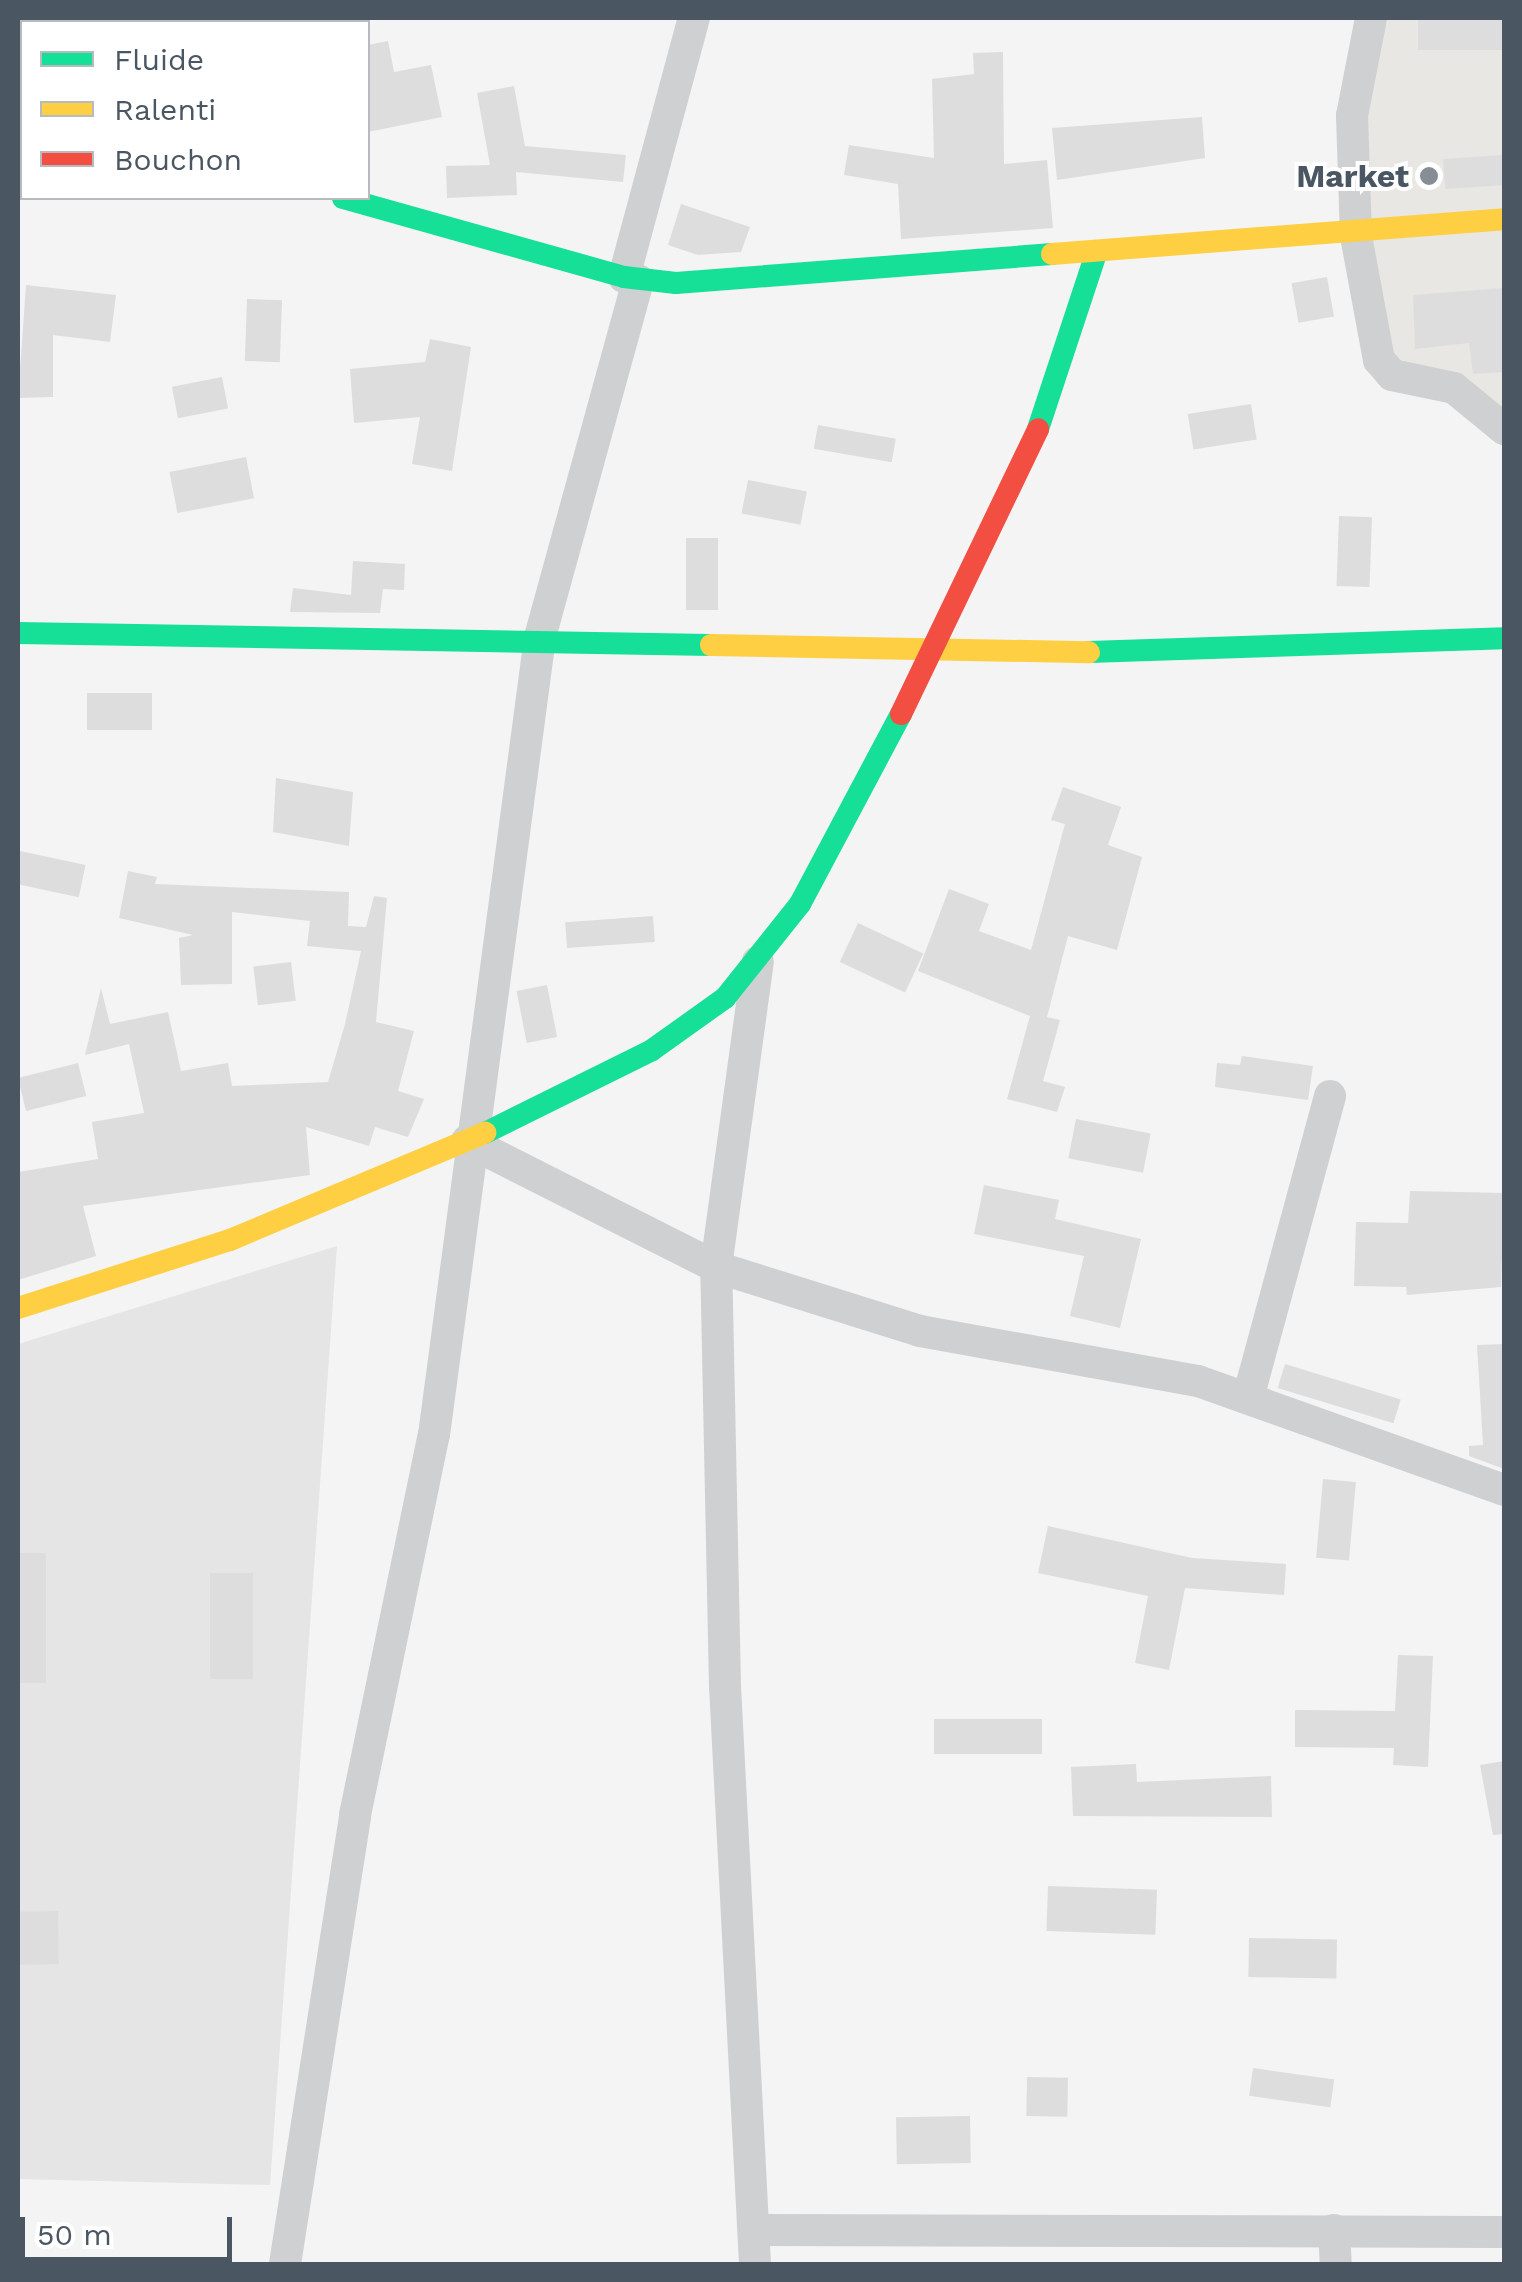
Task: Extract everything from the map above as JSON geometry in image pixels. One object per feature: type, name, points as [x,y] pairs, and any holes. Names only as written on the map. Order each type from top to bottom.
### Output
[{"type":"main road","points":[[350,200],[631,278],[1095,257],[1356,236],[1504,219]]},
{"type":"main road","points":[[18,1308],[230,1240],[467,1141],[689,1029],[758,962],[800,904],[937,646],[1020,478],[1095,257]]},
{"type":"main road","points":[[18,633],[540,636],[1134,652],[1504,638]]},
{"type":"street","points":[[285,2264],[355,1816],[434,1435],[467,1141],[540,636],[694,18]]},
{"type":"street","points":[[1372,18],[1352,116],[1356,236],[1384,369],[1454,388],[1504,429]]},
{"type":"street","points":[[755,2264],[757,2230],[725,1686],[716,1267],[758,962]]},
{"type":"street","points":[[1248,1398],[1330,1096]]},
{"type":"street","points":[[467,1141],[716,1267],[920,1331],[1248,1398],[1504,1490]]},
{"type":"street","points":[[757,2230],[1504,2232]]},
{"type":"street","points":[[1334,2230],[1336,2264]]},
{"type":"shaded area","name":"Market","points":[[1371,18],[1504,18],[1504,429],[1384,369],[1356,236]]},
{"type":"shaded area","points":[[337,1246],[270,2185],[18,2179],[18,1344]]},
{"type":"building","points":[[1418,18],[1504,18],[1504,50],[1418,50]]},
{"type":"building","points":[[388,41],[394,72],[431,65],[442,117],[370,132],[370,45]]},
{"type":"building","points":[[1003,52],[1004,164],[1047,160],[1053,228],[901,239],[898,184],[844,175],[849,145],[934,158],[932,79],[974,74],[973,53]]},
{"type":"building","points":[[514,86],[525,146],[626,155],[623,182],[516,172],[517,195],[447,198],[446,166],[490,165],[477,93]]},
{"type":"building","points":[[1202,117],[1205,158],[1057,180],[1052,128]]},
{"type":"building","points":[[1502,155],[1504,185],[1445,189],[1443,159]]},
{"type":"building","points":[[681,204],[750,227],[741,252],[698,255],[668,245]]},
{"type":"building","points":[[1327,277],[1334,316],[1298,323],[1292,283]]},
{"type":"building","points":[[26,285],[116,295],[110,342],[53,335],[53,397],[18,398]]},
{"type":"building","points":[[1504,288],[1504,372],[1473,374],[1469,343],[1415,349],[1413,295]]},
{"type":"building","points":[[247,299],[282,300],[280,362],[245,361]]},
{"type":"building","points":[[430,339],[471,347],[452,471],[412,464],[420,417],[354,423],[350,369],[425,362]]},
{"type":"building","points":[[222,377],[228,408],[178,418],[172,387]]},
{"type":"building","points":[[1251,404],[1257,440],[1193,450],[1188,414]]},
{"type":"building","points":[[818,425],[896,439],[892,462],[814,449]]},
{"type":"building","points":[[246,457],[254,498],[177,513],[169,472]]},
{"type":"building","points":[[748,480],[807,491],[800,525],[742,513]]},
{"type":"building","points":[[1339,516],[1372,517],[1370,587],[1337,586]]},
{"type":"building","points":[[686,538],[718,538],[718,610],[686,610]]},
{"type":"building","points":[[353,561],[405,564],[404,590],[383,589],[380,613],[290,612],[293,588],[351,595]]},
{"type":"building","points":[[87,693],[152,693],[152,730],[87,730]]},
{"type":"building","points":[[276,778],[353,792],[349,846],[273,832]]},
{"type":"building","points":[[1063,787],[1121,807],[1108,845],[1142,857],[1117,950],[1068,936],[1047,1017],[1060,1020],[1043,1081],[1065,1087],[1057,1112],[1007,1099],[1030,1016],[918,971],[949,889],[989,904],[979,931],[1031,950],[1065,824],[1051,820]]},
{"type":"building","points":[[20,851],[86,865],[79,897],[18,884]]},
{"type":"building","points":[[128,871],[157,877],[155,884],[349,892],[348,926],[366,927],[374,896],[387,898],[376,1022],[414,1031],[398,1091],[424,1099],[408,1137],[375,1127],[369,1146],[306,1127],[310,1175],[83,1206],[96,1256],[18,1280],[18,1172],[98,1159],[92,1122],[144,1113],[129,1044],[85,1055],[101,988],[110,1024],[168,1012],[181,1071],[228,1063],[232,1086],[328,1082],[345,1024],[361,951],[307,946],[310,921],[232,912],[232,984],[181,985],[179,938],[193,935],[119,918]]},
{"type":"building","points":[[653,916],[655,942],[567,948],[565,922]]},
{"type":"building","points":[[858,923],[923,953],[905,992],[840,962]]},
{"type":"building","points":[[291,962],[296,1001],[258,1005],[253,967]]},
{"type":"building","points":[[547,985],[557,1037],[527,1043],[517,991]]},
{"type":"building","points":[[1242,1056],[1313,1066],[1308,1100],[1215,1087],[1217,1063],[1240,1065]]},
{"type":"building","points":[[78,1063],[86,1096],[26,1111],[18,1078]]},
{"type":"building","points":[[1076,1119],[1151,1134],[1143,1173],[1068,1158]]},
{"type":"building","points":[[984,1185],[1059,1200],[1055,1219],[1141,1239],[1120,1328],[1070,1316],[1084,1256],[974,1234]]},
{"type":"building","points":[[1410,1191],[1504,1193],[1501,1287],[1407,1295],[1406,1287],[1354,1286],[1356,1222],[1408,1223]]},
{"type":"building","points":[[1504,1344],[1504,1469],[1469,1456],[1469,1446],[1483,1445],[1477,1345]]},
{"type":"building","points":[[1285,1364],[1401,1399],[1393,1423],[1278,1388]]},
{"type":"building","points":[[1323,1479],[1356,1482],[1349,1561],[1316,1558]]},
{"type":"building","points":[[1048,1526],[1192,1558],[1286,1564],[1284,1595],[1185,1588],[1169,1670],[1135,1663],[1148,1596],[1038,1573]]},
{"type":"building","points":[[18,1553],[46,1553],[46,1683],[18,1683]]},
{"type":"building","points":[[210,1573],[253,1573],[253,1679],[210,1679]]},
{"type":"building","points":[[1398,1655],[1433,1656],[1428,1767],[1393,1765],[1394,1748],[1295,1747],[1295,1710],[1395,1711]]},
{"type":"building","points":[[934,1719],[1042,1719],[1042,1754],[934,1754]]},
{"type":"building","points":[[1504,1761],[1504,1834],[1493,1835],[1480,1765]]},
{"type":"building","points":[[1136,1764],[1137,1782],[1271,1776],[1272,1817],[1073,1816],[1071,1767]]},
{"type":"building","points":[[1048,1886],[1157,1890],[1155,1935],[1046,1931]]},
{"type":"building","points":[[58,1911],[59,1964],[19,1965],[18,1912]]},
{"type":"building","points":[[1249,1938],[1337,1940],[1336,1979],[1248,1977]]},
{"type":"building","points":[[1253,2068],[1334,2079],[1330,2107],[1249,2096]]},
{"type":"building","points":[[1027,2077],[1068,2078],[1067,2117],[1026,2116]]},
{"type":"building","points":[[970,2116],[971,2163],[897,2164],[896,2117]]},
{"type":"traffic: fast","points":[[350,200],[624,277],[676,283],[1052,254]]},
{"type":"traffic: fast","points":[[1038,429],[1095,257]]},
{"type":"traffic: fast","points":[[18,633],[711,645]]},
{"type":"traffic: fast","points":[[1089,652],[1504,638]]},
{"type":"traffic: fast","points":[[485,1133],[652,1050],[725,998],[800,904],[901,714]]},
{"type":"traffic: slow","points":[[1052,254],[1504,219]]},
{"type":"traffic: slow","points":[[711,645],[1089,652]]},
{"type":"traffic: slow","points":[[18,1308],[230,1240],[485,1133]]},
{"type":"traffic: jam","points":[[901,714],[1038,429]]},
{"type":"place","name":"Market","points":[[1429,176]]}]
